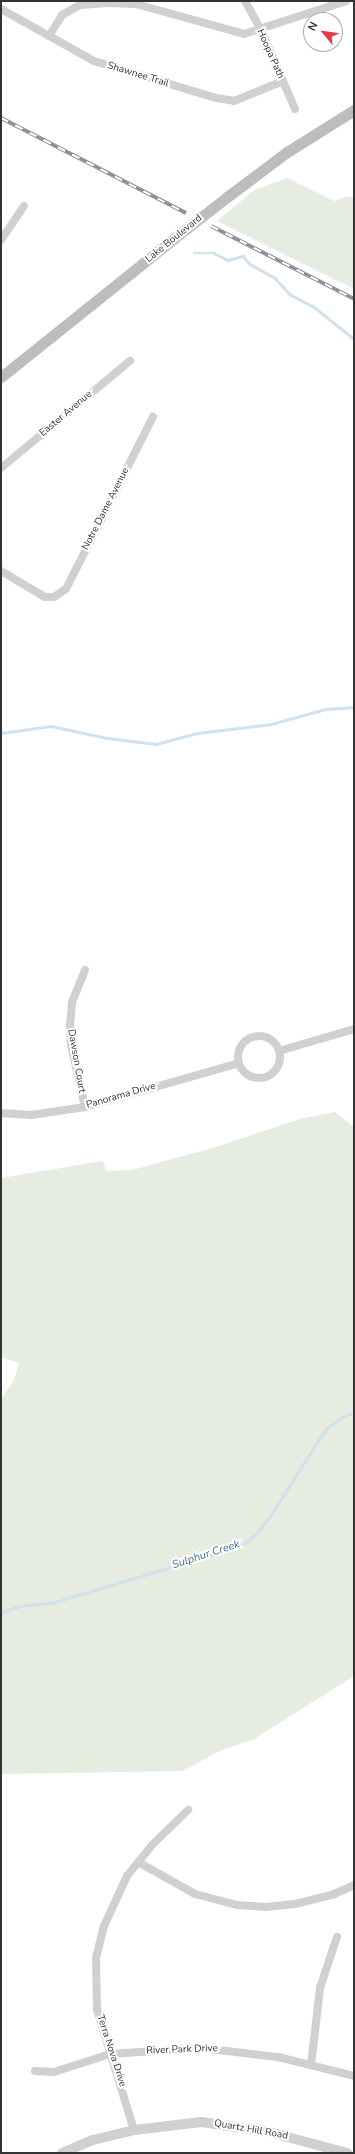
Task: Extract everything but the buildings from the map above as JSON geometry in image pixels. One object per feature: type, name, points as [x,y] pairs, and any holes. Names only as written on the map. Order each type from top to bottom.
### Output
[{"type":"main road","name":"Lake Boulevard","points":[[1,377],[227,197],[287,152],[354,110]]},
{"type":"street","name":"Hoopa Path","points":[[245,1],[261,30],[295,109]]},
{"type":"street","points":[[321,1],[325,9]]},
{"type":"street","points":[[48,36],[62,15],[80,3],[137,2],[235,33],[246,34],[346,1]]},
{"type":"street","name":"Shawnee Trail","points":[[1,9],[74,52],[100,63],[228,101],[241,99],[283,81]]},
{"type":"street","points":[[1,240],[24,206]]},
{"type":"street","name":"Easter Avenue","points":[[1,468],[130,361]]},
{"type":"street","name":"Notre Dame Avenue","points":[[1,570],[40,595],[54,597],[69,583],[153,417]]},
{"type":"street","name":"Dawson Court","points":[[85,970],[72,1003],[70,1029],[85,1107]]},
{"type":"street","points":[[279,1051],[354,1029]]},
{"type":"street","points":[[258,1036],[271,1040],[279,1051],[279,1063],[276,1070],[265,1077],[251,1076],[239,1063],[240,1050],[252,1038],[258,1036]]},
{"type":"street","name":"Panorama Drive","points":[[1,1113],[31,1115],[85,1107],[239,1063]]},
{"type":"street","name":"Terra Nova Drive","points":[[134,2130],[97,2010],[96,1958],[104,1926],[115,1899],[138,1862],[188,1810]]},
{"type":"street","points":[[138,1862],[195,1894],[237,1905],[266,1907],[295,1904],[332,1895],[354,1885]]},
{"type":"street","points":[[311,2065],[320,1988],[337,1937]]},
{"type":"street","name":"River Park Drive","points":[[35,2071],[54,2072],[110,2054],[181,2048],[222,2049],[278,2057],[354,2076]]},
{"type":"street","name":"Quartz Hill Road","points":[[62,2153],[93,2140],[134,2130],[202,2122],[236,2125],[303,2140],[346,2153]]},
{"type":"shaded area","points":[[287,178],[334,201],[345,197],[354,197],[354,289],[217,221],[253,191]]},
{"type":"shaded area","points":[[335,1112],[354,1127],[354,1676],[254,1739],[220,1751],[182,1771],[1,1774],[1,1399],[14,1380],[19,1363],[1,1357],[1,1178],[103,1161],[106,1171],[132,1170],[216,1147],[300,1119]]},
{"type":"waterway","points":[[194,253],[214,253],[228,260],[243,256],[250,264],[275,278],[291,295],[313,306],[354,339]]},
{"type":"waterway","points":[[1,733],[51,726],[107,738],[156,744],[197,733],[271,724],[326,709],[354,707]]},
{"type":"waterway","name":"Sulphur Creek","points":[[1,1613],[19,1606],[55,1602],[241,1546],[256,1534],[270,1516],[325,1430],[339,1419],[354,1412]]},
{"type":"railway","points":[[1,118],[186,213]]},
{"type":"railway","points":[[211,226],[354,299]]}]
